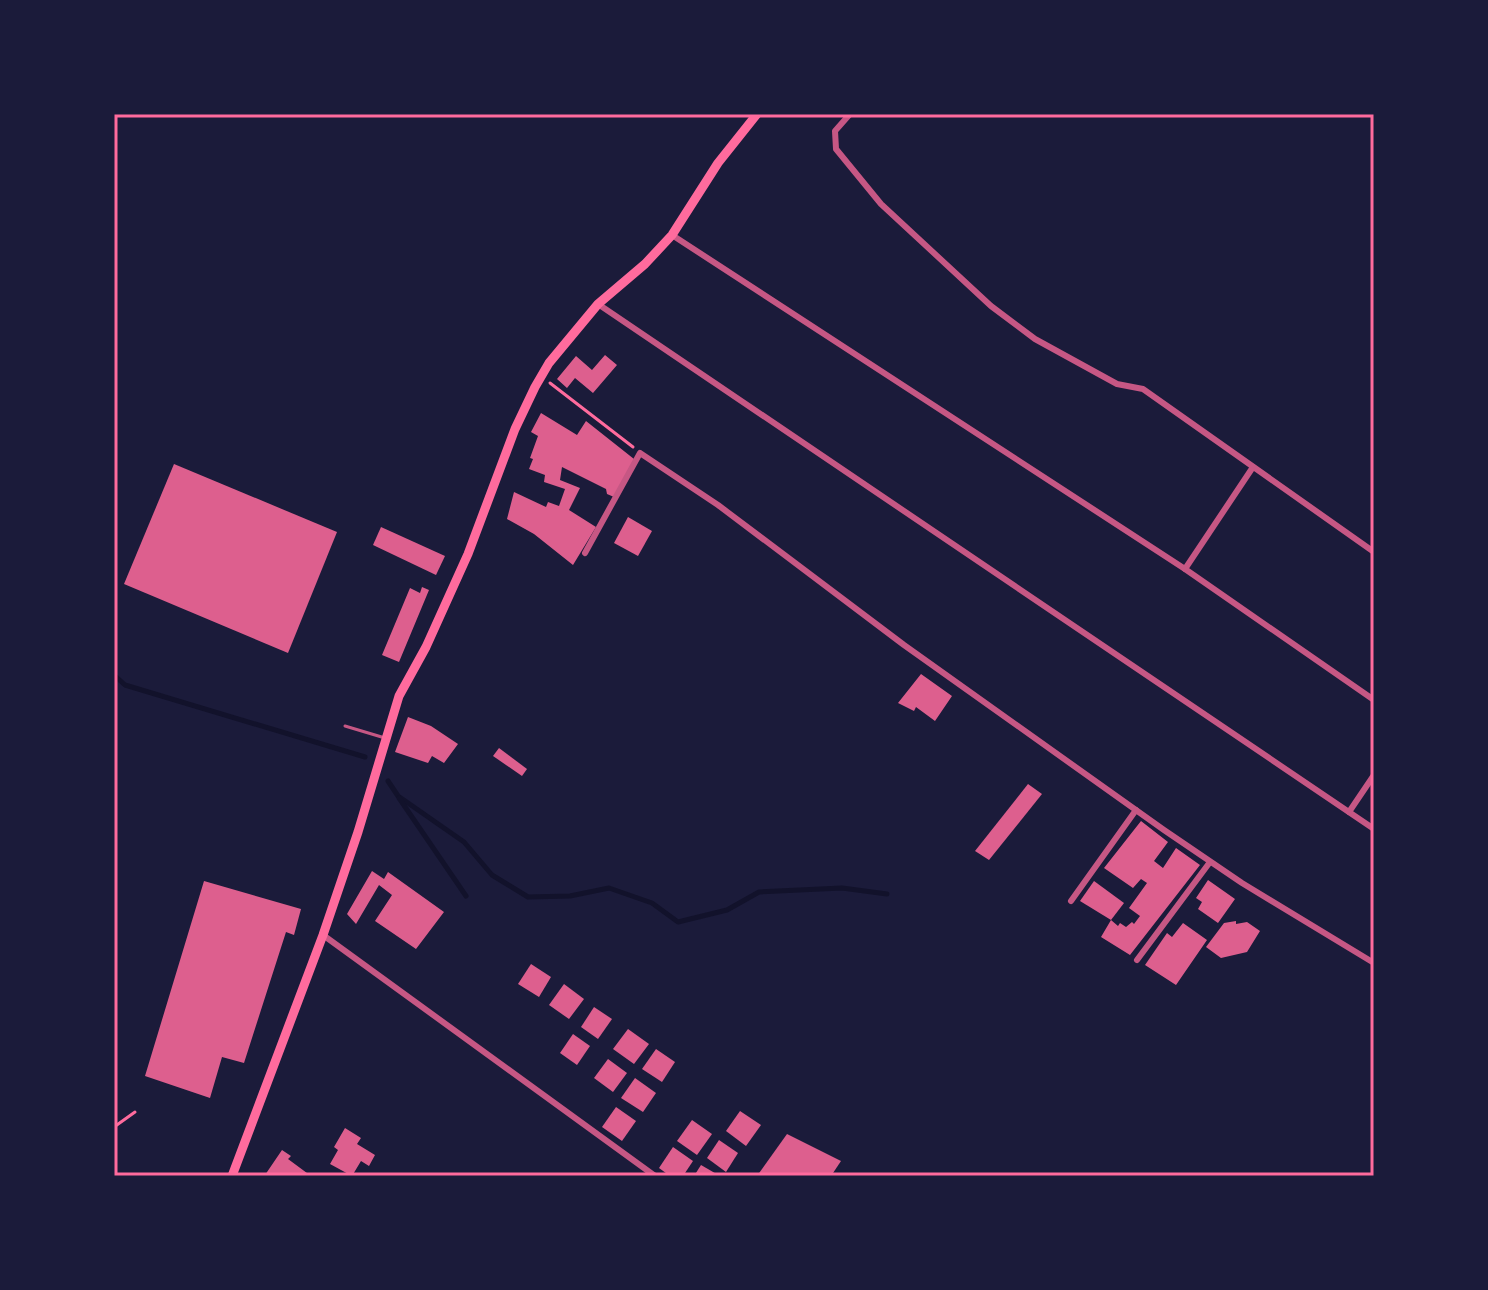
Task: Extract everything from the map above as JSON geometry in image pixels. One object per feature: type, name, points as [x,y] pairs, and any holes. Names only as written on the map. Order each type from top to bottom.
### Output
[{"type":"main road","points":[[232,1176],[323,935],[399,696],[426,647],[468,554],[515,429],[541,376],[598,304],[645,264],[672,235],[718,163],[757,114]]},
{"type":"street","points":[[850,114],[835,131],[836,149],[881,204],[991,306],[1048,347],[1117,384],[1143,389],[1374,552]]},
{"type":"street","points":[[672,235],[1185,569],[1374,700]]},
{"type":"street","points":[[598,304],[1374,829]]},
{"type":"street","points":[[585,553],[640,453],[718,505],[904,645],[1210,862],[1374,963]]},
{"type":"street","points":[[1185,569],[1253,467]]},
{"type":"street","points":[[1349,812],[1374,775]]},
{"type":"street","points":[[1071,901],[1136,810]]},
{"type":"street","points":[[1137,960],[1210,862]]},
{"type":"street","points":[[323,935],[655,1176]]},
{"type":"lane","points":[[345,726],[385,738]]},
{"type":"path","points":[[541,376],[640,453]]},
{"type":"path","points":[[114,1127],[135,1112]]},
{"type":"building","points":[[605,355],[617,365],[593,393],[575,378],[567,388],[557,379],[576,356],[592,370]]},
{"type":"building","points":[[541,413],[577,435],[586,421],[634,459],[614,497],[607,494],[606,489],[562,467],[560,480],[580,488],[569,510],[596,527],[573,565],[534,534],[507,519],[514,492],[546,507],[548,502],[559,506],[565,489],[544,482],[545,475],[529,469],[538,436],[531,432]]},
{"type":"building","points":[[174,464],[337,532],[288,653],[124,584]]},
{"type":"building","points":[[628,517],[652,531],[638,556],[614,543]]},
{"type":"building","points":[[381,527],[445,556],[436,575],[373,545]]},
{"type":"building","points":[[422,587],[429,590],[399,662],[382,655],[410,588],[420,593]]},
{"type":"building","points":[[921,674],[952,696],[935,721],[916,707],[914,711],[898,703]]},
{"type":"building","points":[[408,717],[431,726],[458,744],[444,763],[432,756],[428,763],[395,752]]},
{"type":"building","points":[[499,748],[527,769],[522,776],[493,756]]},
{"type":"building","points":[[1028,784],[1042,794],[989,860],[975,851]]},
{"type":"building","points":[[1141,821],[1168,842],[1154,861],[1163,868],[1176,848],[1200,865],[1130,955],[1101,937],[1111,920],[1118,926],[1120,923],[1126,927],[1132,922],[1134,924],[1140,916],[1129,908],[1147,883],[1141,879],[1133,888],[1104,868]]},
{"type":"building","points":[[372,871],[384,879],[388,872],[444,912],[416,949],[375,921],[392,895],[379,885],[356,924],[347,914]]},
{"type":"building","points":[[1208,880],[1235,899],[1218,923],[1198,909],[1202,902],[1196,898]]},
{"type":"building","points":[[204,881],[301,909],[294,935],[286,932],[244,1063],[222,1057],[210,1098],[145,1076]]},
{"type":"building","points":[[1094,881],[1124,903],[1111,920],[1080,901]]},
{"type":"building","points":[[1236,921],[1236,924],[1247,922],[1260,931],[1247,952],[1221,958],[1206,947],[1224,923]]},
{"type":"building","points":[[1183,923],[1207,940],[1176,985],[1145,965],[1167,933],[1172,937]]},
{"type":"building","points":[[531,964],[551,977],[539,997],[518,984]]},
{"type":"building","points":[[564,984],[584,999],[569,1019],[549,1005]]},
{"type":"building","points":[[594,1007],[612,1019],[598,1039],[581,1027]]},
{"type":"building","points":[[628,1029],[649,1044],[634,1064],[613,1049]]},
{"type":"building","points":[[573,1034],[590,1046],[577,1065],[560,1053]]},
{"type":"building","points":[[656,1049],[675,1062],[662,1082],[642,1069]]},
{"type":"building","points":[[608,1059],[627,1073],[613,1092],[594,1078]]},
{"type":"building","points":[[635,1078],[656,1093],[643,1112],[621,1098]]},
{"type":"building","points":[[616,1107],[636,1121],[622,1141],[602,1127]]},
{"type":"building","points":[[740,1111],[761,1125],[746,1146],[726,1131]]},
{"type":"building","points":[[692,1120],[712,1134],[697,1155],[677,1141]]},
{"type":"building","points":[[345,1128],[361,1138],[357,1144],[375,1155],[369,1166],[361,1161],[352,1176],[330,1164],[338,1150],[334,1147]]},
{"type":"building","points":[[787,1134],[841,1161],[831,1176],[757,1176]]},
{"type":"building","points":[[719,1140],[738,1153],[726,1172],[707,1158]]},
{"type":"building","points":[[673,1147],[693,1161],[683,1176],[670,1176],[659,1168]]},
{"type":"building","points":[[282,1150],[291,1156],[288,1159],[311,1176],[265,1175]]},
{"type":"building","points":[[701,1165],[720,1176],[694,1176]]},
{"type":"waterway","points":[[114,675],[125,685],[365,757]]},
{"type":"waterway","points":[[388,781],[398,796],[464,842],[492,875],[528,897],[570,896],[609,888],[652,903],[678,922],[727,910],[759,892],[842,888],[887,894]]},
{"type":"waterway","points":[[399,798],[466,896]]}]
